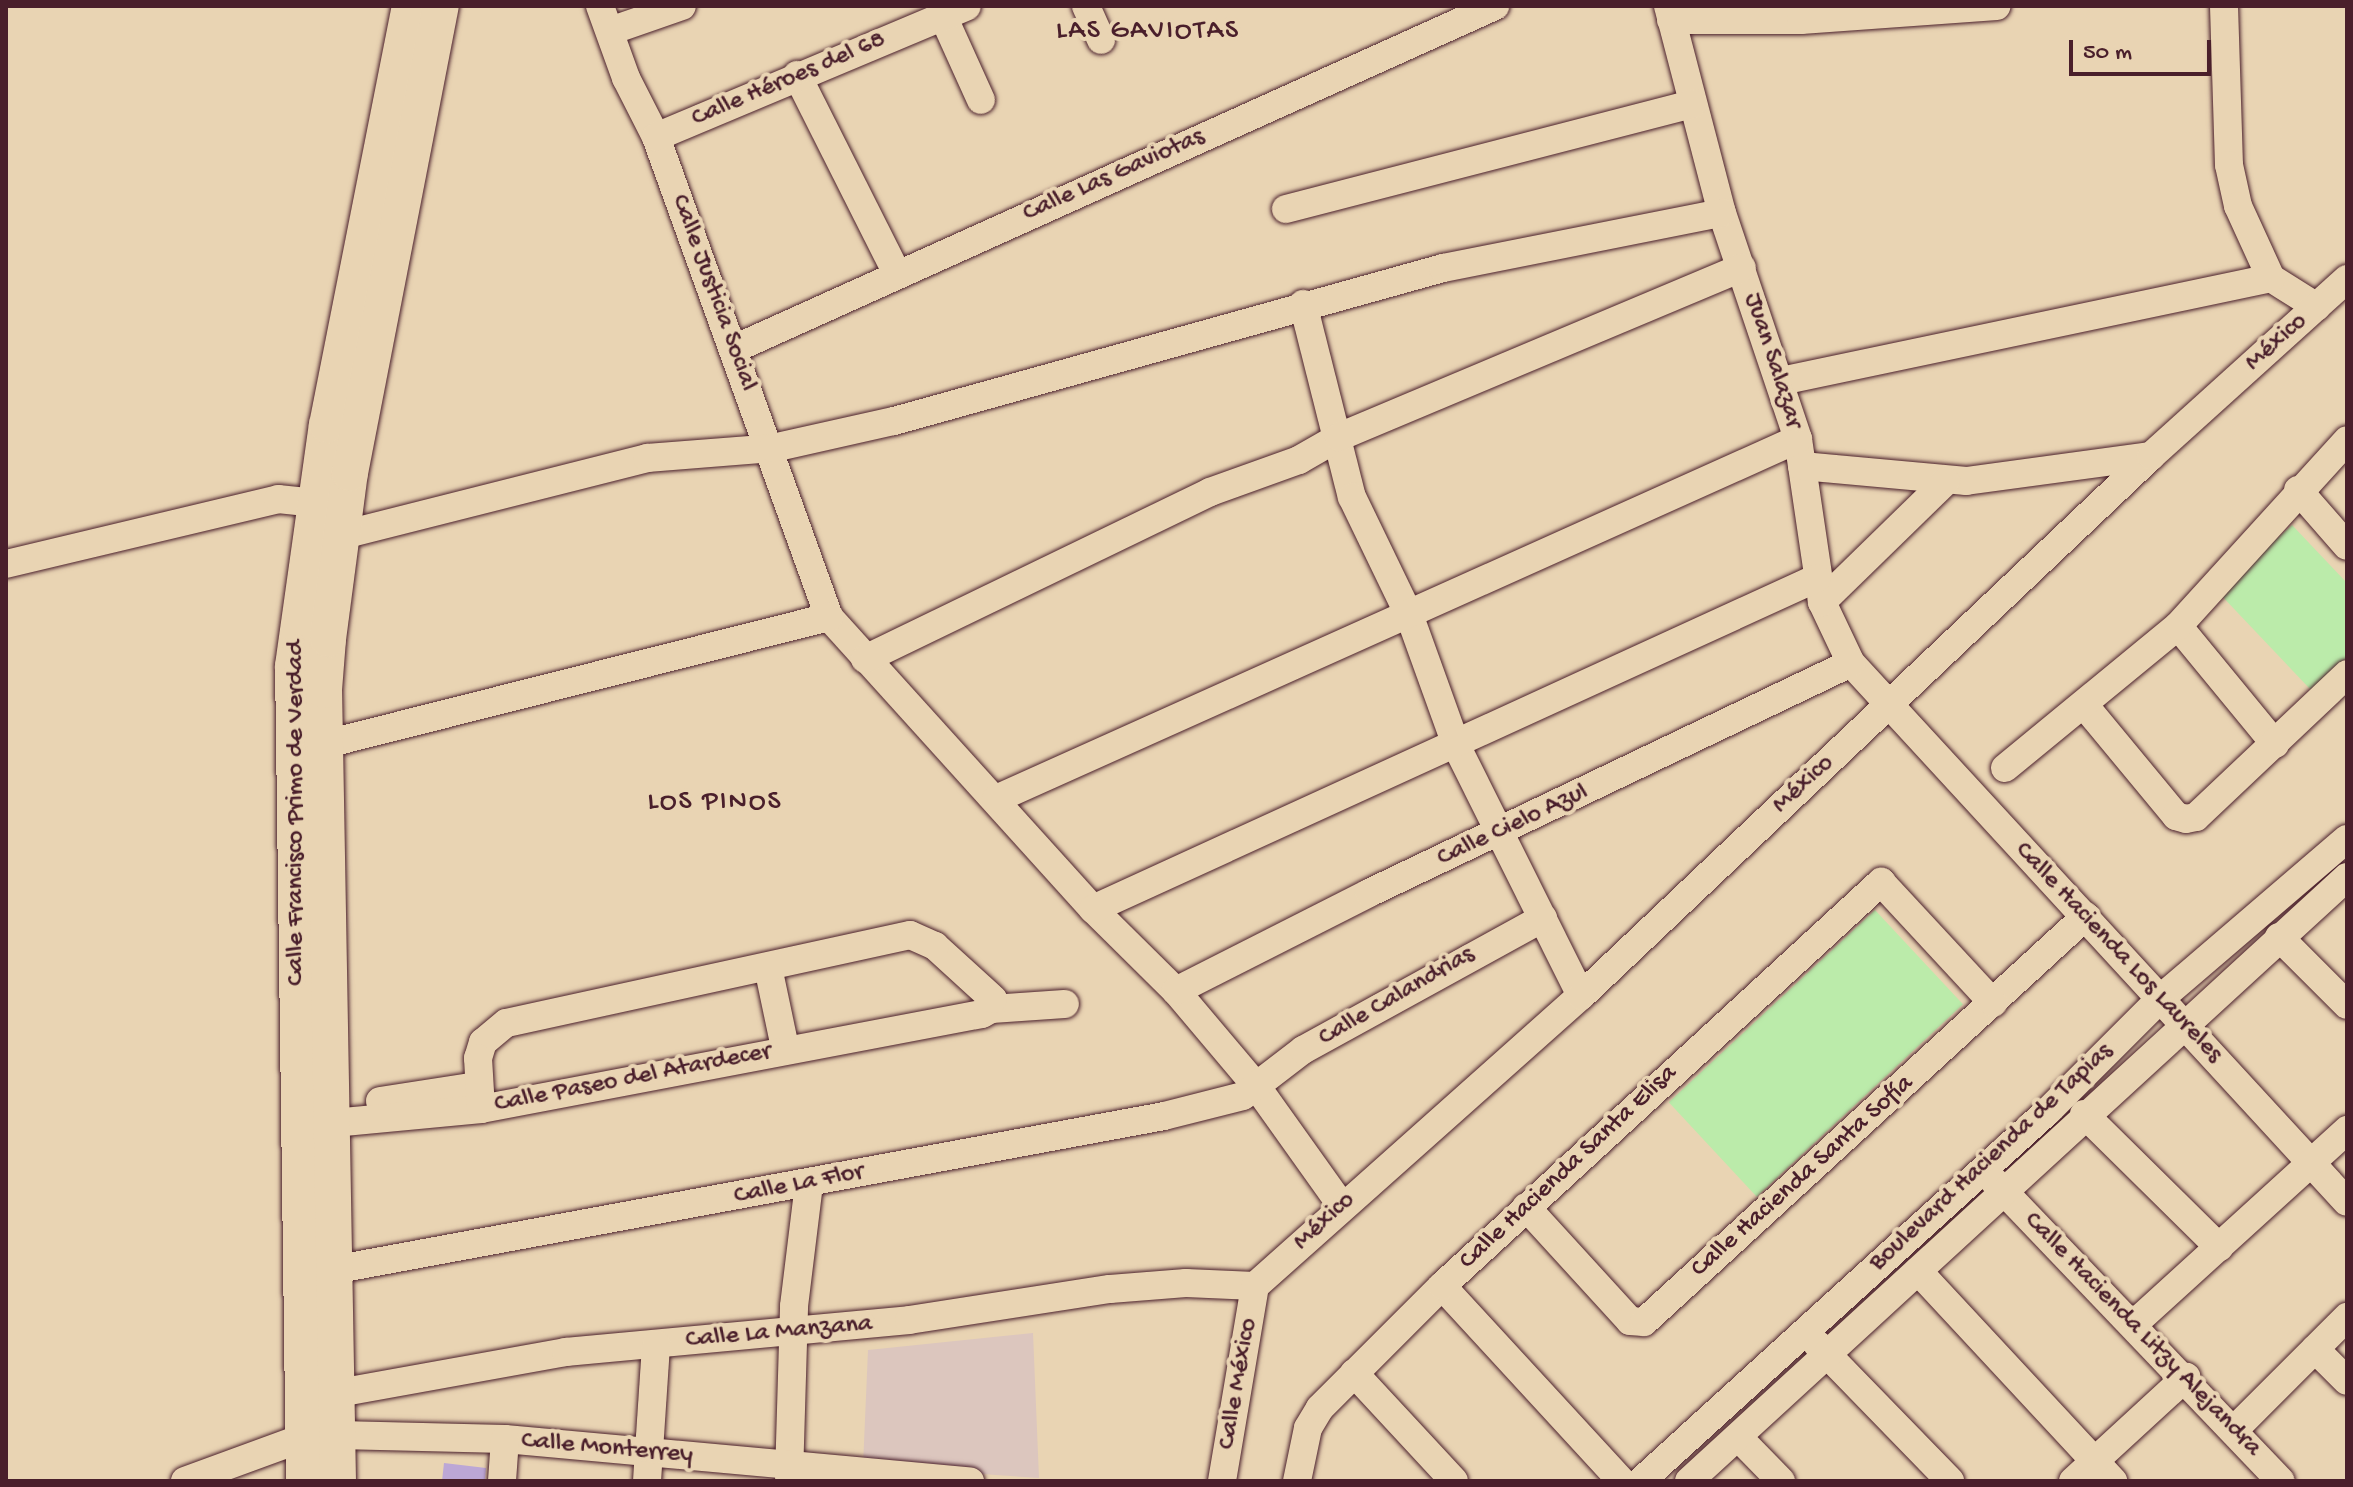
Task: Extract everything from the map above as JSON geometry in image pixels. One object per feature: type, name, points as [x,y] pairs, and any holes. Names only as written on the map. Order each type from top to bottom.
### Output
[{"type":"main road","name":"Calle Francisco Primo de Verdad","points":[[322,1436],[317,1115],[325,677],[332,514],[410,6]]},
{"type":"main road","name":"Calle Francisco Primo de Verdad","points":[[321,1396],[338,1269],[317,1115],[292,697],[441,6]]},
{"type":"main road","points":[[304,1481],[322,1436]]},
{"type":"main road","points":[[322,1436],[338,1481]]},
{"type":"street","points":[[605,18],[682,6]]},
{"type":"street","points":[[1086,6],[1101,40]]},
{"type":"street","name":"Calle Las Gaviotas","points":[[734,349],[896,272],[1495,6]]},
{"type":"street","points":[[1670,13],[1800,13],[1996,6]]},
{"type":"street","points":[[2224,6],[2229,165],[2245,232],[2271,278],[2317,307]]},
{"type":"street","points":[[955,11],[981,100]]},
{"type":"street","name":"Calle Héroes del 68","points":[[656,137],[955,11]]},
{"type":"street","name":"Juan Salazar","points":[[1670,13],[1722,213],[1781,381],[1800,452],[1819,590],[1851,663],[1887,705]]},
{"type":"street","name":"Calle Justicia Social","points":[[605,18],[656,137],[773,448],[829,617]]},
{"type":"street","points":[[797,75],[896,272]]},
{"type":"street","points":[[1286,209],[1693,104]]},
{"type":"street","points":[[6,564],[278,499],[332,514],[647,458],[773,448],[1176,346],[1303,304],[1443,268],[1722,213]]},
{"type":"street","points":[[865,659],[1210,492],[1299,460],[1339,437],[1742,268]]},
{"type":"street","points":[[1781,381],[2271,278]]},
{"type":"street","name":"México","points":[[1255,1286],[1581,996],[2151,456],[2347,279]]},
{"type":"street","points":[[1303,304],[1352,497],[1410,617],[1456,745],[1581,996]]},
{"type":"street","points":[[2005,768],[2085,706],[2178,626],[2298,490],[2347,440]]},
{"type":"street","points":[[996,799],[1410,617],[1800,452],[1946,481],[2151,456]]},
{"type":"street","points":[[1093,909],[1456,745],[1819,590],[1946,481]]},
{"type":"street","points":[[2298,490],[2347,546]]},
{"type":"street","points":[[326,744],[829,617],[1093,909],[1176,991],[1257,1087],[1342,1206]]},
{"type":"street","points":[[2178,626],[2275,744]]},
{"type":"street","name":"Calle Cielo Azul","points":[[1176,991],[1369,893],[1851,663]]},
{"type":"street","points":[[2085,706],[2176,816],[2186,819],[2196,817],[2347,674]]},
{"type":"street","name":"Calle Hacienda Los Laureles","points":[[1887,705],[2086,916],[2347,1202]]},
{"type":"street","name":"Boulevard Hacienda de Tapias","points":[[1689,1481],[1918,1271],[1994,1180],[2160,999],[2347,839]]},
{"type":"street","name":"Boulevard Hacienda de Tapias","points":[[1641,1481],[1803,1330],[1994,1180],[2084,1114],[2347,877]]},
{"type":"street","name":"Calle Hacienda Santa Elisa","points":[[1297,1481],[1308,1428],[1354,1373],[1526,1207],[1881,882],[1993,1003]]},
{"type":"street","name":"Calle Hacienda Santa Sofía","points":[[1526,1207],[1630,1321],[1639,1324],[2086,916]]},
{"type":"street","name":"Calle Calandrias","points":[[1257,1087],[1340,1028],[1543,918]]},
{"type":"street","name":"Calle Paseo del Atardecer","points":[[479,1098],[483,1042],[506,1023],[910,935],[924,938],[989,992],[991,1009]]},
{"type":"street","points":[[2279,937],[2347,1005]]},
{"type":"street","name":"Calle Paseo del Atardecer","points":[[768,967],[785,1048]]},
{"type":"street","name":"Calle Paseo del Atardecer","points":[[317,1115],[479,1098],[785,1048],[991,1009],[1065,1004]]},
{"type":"street","name":"Calle La Flor","points":[[338,1269],[1164,1116],[1243,1096],[1257,1087]]},
{"type":"street","points":[[2084,1114],[2219,1247]]},
{"type":"street","points":[[2135,1323],[2347,1130]]},
{"type":"street","name":"Calle Hacienda Litzy Alejandra","points":[[1994,1180],[2135,1323],[2281,1481]]},
{"type":"street","points":[[790,1471],[795,1332],[809,1183]]},
{"type":"street","points":[[1918,1271],[2104,1471]]},
{"type":"street","name":"Calle La Manzana","points":[[321,1396],[566,1352],[795,1332],[1110,1289],[1186,1283],[1255,1286]]},
{"type":"street","name":"Calle México","points":[[1222,1481],[1255,1286]]},
{"type":"street","points":[[1442,1286],[1621,1481]]},
{"type":"street","points":[[2234,1430],[2347,1317]]},
{"type":"street","points":[[1803,1330],[1950,1481]]},
{"type":"street","points":[[649,1468],[656,1344]]},
{"type":"street","points":[[2315,1349],[2347,1381]]},
{"type":"street","points":[[1354,1373],[1454,1481]]},
{"type":"street","points":[[2073,1481],[2104,1471],[2186,1377]]},
{"type":"street","points":[[185,1481],[322,1436]]},
{"type":"street","name":"Calle Monterrey","points":[[322,1436],[505,1439],[649,1468],[790,1471],[970,1481]]},
{"type":"street","points":[[1739,1438],[1781,1481]]},
{"type":"street","points":[[502,1481],[505,1439]]},
{"type":"shaded area","points":[[1033,1333],[1039,1478],[863,1466],[868,1350]]},
{"type":"green space","points":[[2292,525],[2347,583],[2347,657],[2311,690],[2218,592]]},
{"type":"green space","points":[[1875,910],[1963,1004],[1757,1197],[1669,1102]]},
{"type":"building","points":[[444,1463],[486,1468],[485,1481],[442,1481]]},
{"type":"district","name":"LAS GAVIOTAS","points":[[1148,32]]},
{"type":"district","name":"LOS PINOS","points":[[715,803]]}]
